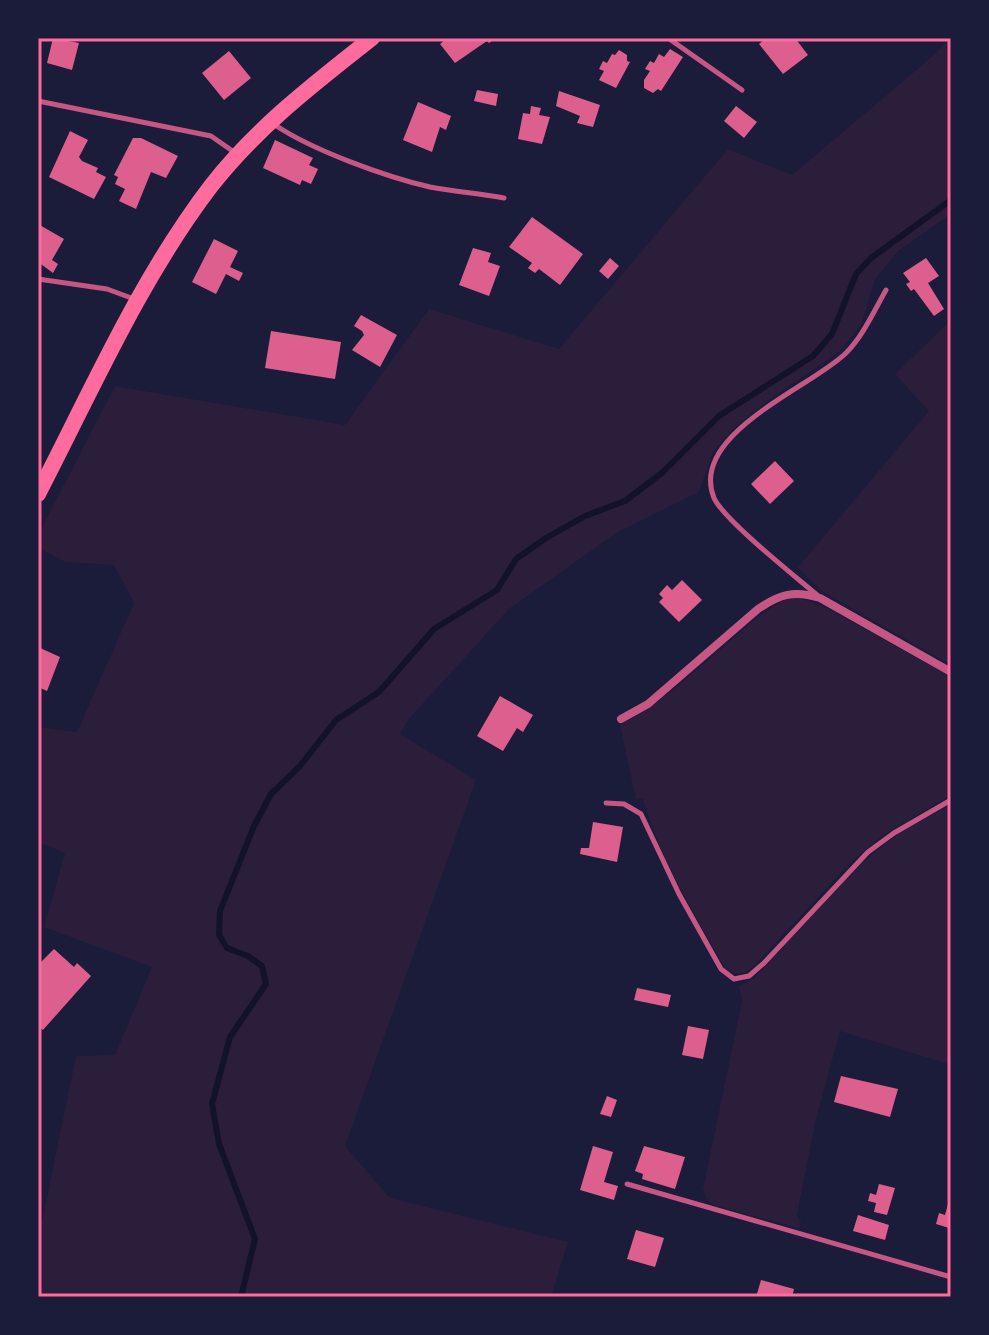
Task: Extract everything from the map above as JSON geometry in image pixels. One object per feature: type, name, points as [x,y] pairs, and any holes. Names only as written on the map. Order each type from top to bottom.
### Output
[{"type":"main road","points":[[38,494],[138,301],[188,218],[212,185],[271,122],[372,38]]},
{"type":"street","points":[[621,719],[648,704],[774,598],[789,593],[820,598],[951,672]]},
{"type":"lane","points":[[668,38],[742,90]]},
{"type":"lane","points":[[38,101],[211,136],[239,155]]},
{"type":"lane","points":[[271,122],[292,136],[397,178],[504,198]]},
{"type":"lane","points":[[38,279],[107,289],[138,301]]},
{"type":"lane","points":[[820,598],[737,524],[715,500],[710,481],[719,453],[736,432],[846,353],[886,290]]},
{"type":"lane","points":[[606,803],[624,804],[641,814],[679,894],[721,969],[727,976],[742,979],[764,963],[868,852],[951,800]]},
{"type":"lane","points":[[627,1184],[951,1277]]},
{"type":"shaded area","points":[[951,38],[951,214],[898,251],[875,279],[861,325],[840,351],[766,402],[732,430],[713,452],[699,492],[618,532],[509,609],[409,719],[400,734],[476,780],[345,1146],[390,1198],[568,1242],[551,1297],[38,1297],[38,1241],[76,1056],[115,1055],[152,967],[44,927],[65,853],[38,842],[38,727],[77,732],[134,603],[114,565],[65,562],[38,547],[38,535],[115,386],[345,425],[429,309],[559,349],[728,149],[792,175]]},
{"type":"shaded area","points":[[951,320],[951,665],[823,592],[798,567],[929,411],[895,374]]},
{"type":"shaded area","points":[[795,596],[829,609],[951,677],[951,795],[883,835],[851,862],[755,965],[736,973],[724,966],[678,885],[658,842],[643,798],[636,800],[620,725],[663,698],[760,616]]},
{"type":"shaded area","points":[[951,805],[951,1065],[840,1031],[815,1123],[797,1215],[801,1222],[799,1228],[713,1205],[703,1189],[742,1001],[739,986],[753,979],[861,864],[908,828]]},
{"type":"building","points":[[53,38],[79,43],[72,70],[47,63]]},
{"type":"building","points":[[447,38],[496,38],[455,63],[440,44]]},
{"type":"building","points":[[766,38],[795,38],[808,55],[783,74],[759,44]]},
{"type":"building","points":[[670,49],[683,57],[661,91],[658,89],[653,93],[644,88],[644,80],[650,71],[645,69],[650,61],[654,63],[659,54],[664,57]]},
{"type":"building","points":[[619,50],[627,55],[630,62],[616,88],[599,80],[604,71],[599,69],[603,61],[607,63],[612,54]]},
{"type":"building","points":[[229,51],[251,78],[224,100],[202,73]]},
{"type":"building","points":[[477,90],[498,94],[496,106],[474,101]]},
{"type":"building","points":[[559,91],[600,105],[593,127],[577,123],[580,116],[556,106]]},
{"type":"building","points":[[418,102],[451,116],[446,130],[440,127],[432,152],[403,140]]},
{"type":"building","points":[[531,106],[541,108],[539,115],[550,117],[542,144],[518,139],[523,113],[530,114]]},
{"type":"building","points":[[736,106],[757,122],[744,138],[724,121]]},
{"type":"building","points":[[70,131],[88,140],[79,157],[82,161],[98,168],[96,172],[106,177],[94,199],[49,177]]},
{"type":"building","points":[[133,138],[141,138],[178,156],[166,178],[151,172],[136,209],[119,201],[125,189],[115,184],[118,177],[114,175]]},
{"type":"building","points":[[275,140],[313,158],[309,165],[318,169],[311,184],[302,180],[300,185],[263,168]]},
{"type":"building","points":[[532,217],[583,254],[560,285],[539,269],[535,273],[528,268],[532,263],[509,247]]},
{"type":"building","points":[[38,224],[64,239],[52,260],[58,264],[53,273],[38,262]]},
{"type":"building","points":[[214,239],[238,251],[230,267],[243,273],[239,281],[226,274],[216,294],[192,282]]},
{"type":"building","points":[[473,248],[491,253],[488,262],[500,266],[489,296],[459,285]]},
{"type":"building","points":[[610,258],[619,266],[608,279],[599,271]]},
{"type":"building","points":[[926,258],[939,276],[928,283],[944,309],[934,316],[914,289],[911,291],[906,284],[910,282],[903,273]]},
{"type":"building","points":[[361,315],[397,335],[380,367],[352,350],[364,335],[354,326]]},
{"type":"building","points":[[271,331],[341,342],[335,379],[265,368]]},
{"type":"building","points":[[775,461],[794,481],[770,504],[751,484]]},
{"type":"building","points":[[682,580],[702,600],[679,622],[659,602],[663,598],[659,594],[667,585],[672,590]]},
{"type":"building","points":[[38,647],[60,657],[47,691],[38,687]]},
{"type":"building","points":[[500,696],[533,715],[523,732],[517,728],[503,751],[477,736]]},
{"type":"building","points":[[593,822],[623,827],[617,862],[580,854],[581,848],[589,848]]},
{"type":"building","points":[[54,949],[74,967],[77,963],[91,976],[43,1030],[38,1026],[38,965]]},
{"type":"building","points":[[637,988],[671,995],[668,1007],[634,1000]]},
{"type":"building","points":[[688,1026],[709,1030],[703,1059],[682,1055]]},
{"type":"building","points":[[841,1076],[898,1089],[890,1117],[834,1102]]},
{"type":"building","points":[[607,1096],[617,1100],[611,1117],[600,1114]]},
{"type":"building","points":[[593,1146],[613,1152],[604,1182],[618,1186],[614,1200],[580,1190]]},
{"type":"building","points":[[644,1146],[685,1157],[675,1189],[642,1179],[643,1174],[635,1171]]},
{"type":"building","points":[[879,1184],[895,1188],[887,1215],[874,1212],[876,1203],[868,1201],[870,1193],[876,1195]]},
{"type":"building","points":[[950,1197],[949,1228],[936,1224],[939,1213],[945,1215]]},
{"type":"building","points":[[858,1215],[889,1225],[885,1240],[853,1231]]},
{"type":"building","points":[[636,1230],[664,1238],[655,1267],[627,1259]]},
{"type":"building","points":[[761,1280],[794,1289],[792,1297],[756,1297]]},
{"type":"waterway","points":[[241,1297],[255,1239],[219,1144],[212,1104],[230,1037],[266,984],[262,966],[248,956],[227,948],[219,935],[220,911],[254,826],[271,794],[300,766],[336,720],[379,692],[434,629],[497,590],[516,559],[585,516],[625,501],[663,472],[719,416],[813,356],[832,334],[856,274],[871,258],[951,200]]}]
